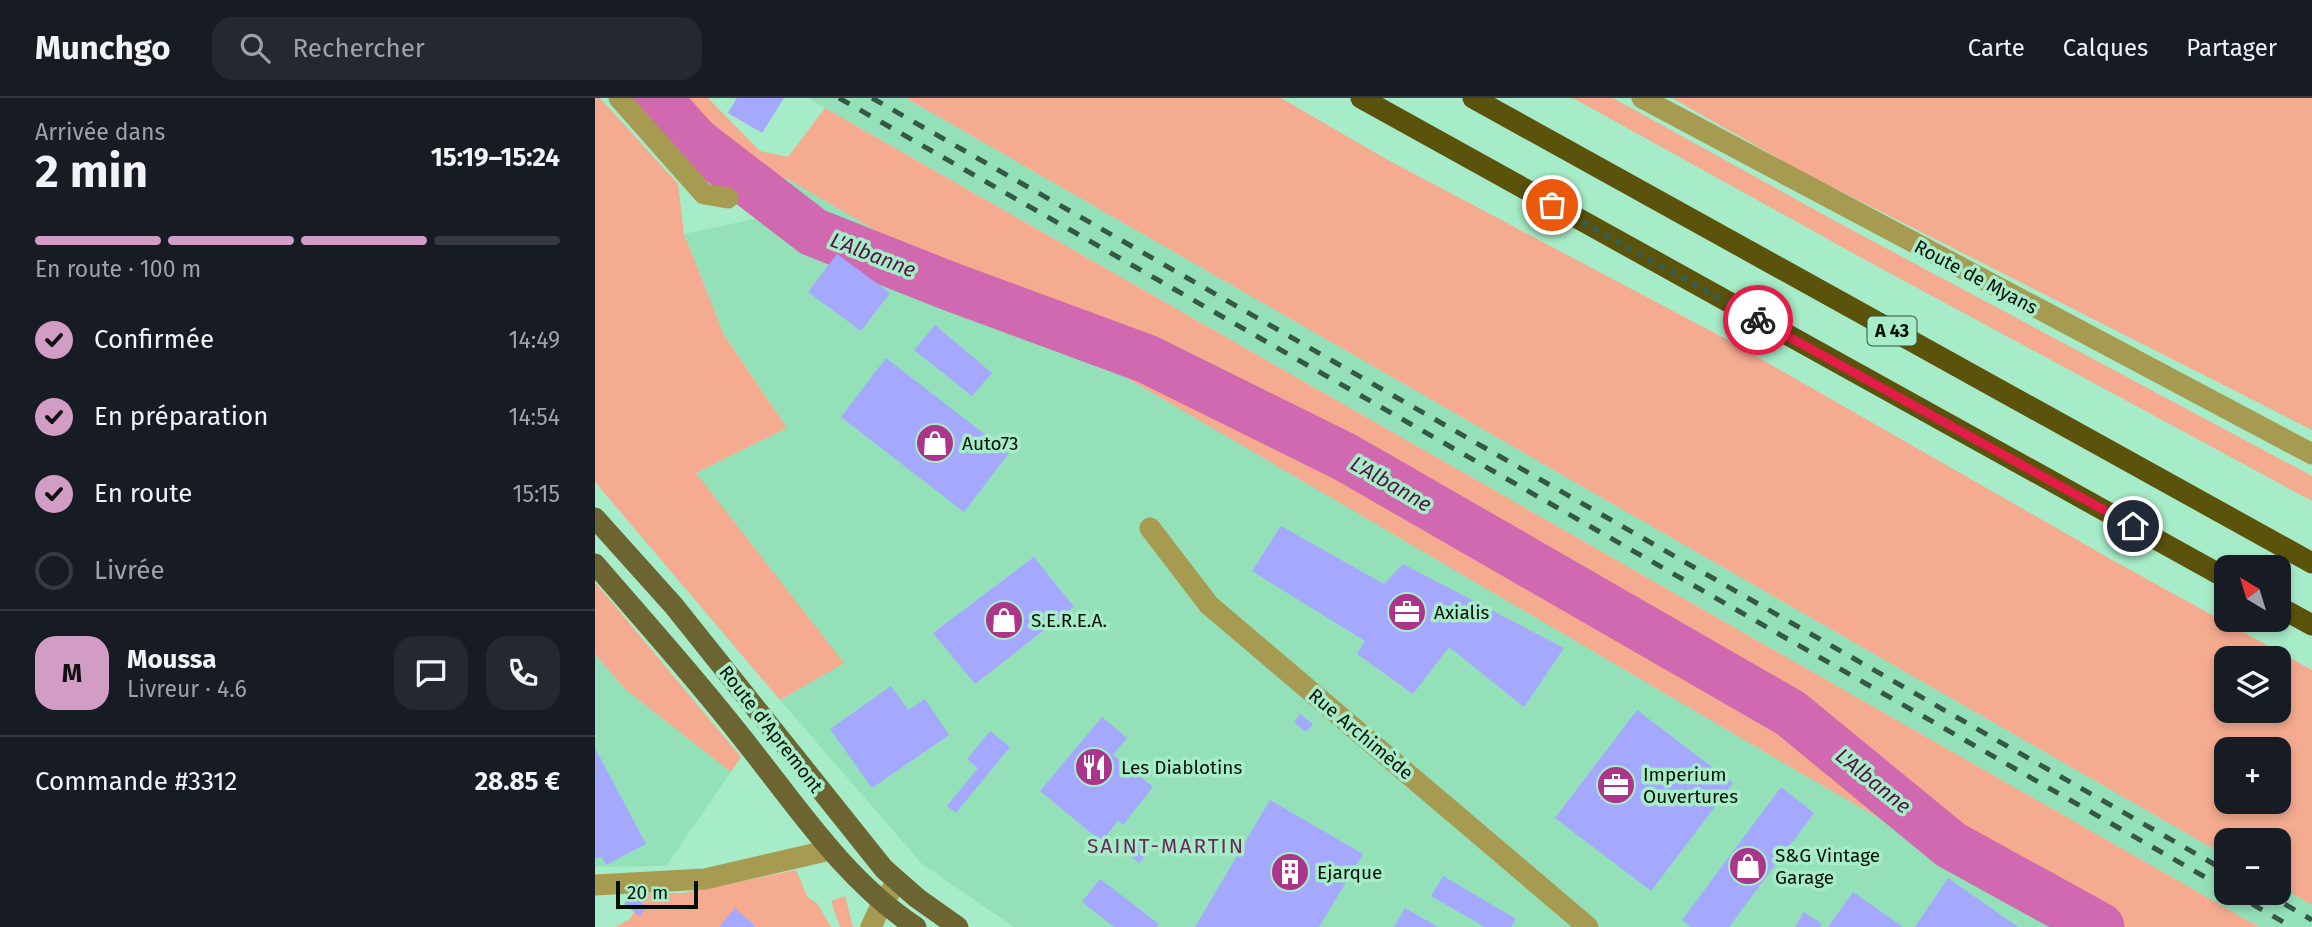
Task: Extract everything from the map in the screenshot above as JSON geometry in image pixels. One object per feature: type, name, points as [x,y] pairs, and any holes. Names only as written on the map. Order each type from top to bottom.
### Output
[{"type":"highway","points":[[1361,98],[2214,571]]},
{"type":"highway","name":"A 43","points":[[1473,98],[2312,563]]},
{"type":"highway","points":[[2291,614],[2312,625]]},
{"type":"main road","name":"Route d'Apremont","points":[[595,518],[674,606],[832,808],[898,882],[958,927]]},
{"type":"main road","name":"Route d'Apremont","points":[[595,564],[733,726],[830,850],[883,901],[916,927]]},
{"type":"street","points":[[619,98],[704,194],[728,198]]},
{"type":"street","name":"Route de Myans","points":[[1642,98],[2312,454]]},
{"type":"street","name":"Rue Archimède","points":[[1150,528],[1209,605],[1588,927]]},
{"type":"street","points":[[595,885],[705,879],[830,850]]},
{"type":"street","points":[[871,927],[883,901],[898,882]]},
{"type":"shaded area","points":[[595,98],[600,98],[678,184],[684,234],[724,335],[787,428],[696,473],[844,663],[780,700],[595,482]]},
{"type":"shaded area","points":[[623,98],[708,98],[760,151],[788,157],[825,108],[2214,901],[2214,905],[2220,905],[2259,927],[2069,927],[1804,775],[786,178],[759,218],[686,165]]},
{"type":"shaded area","points":[[808,98],[906,98],[2214,849],[2214,901]]},
{"type":"shaded area","points":[[906,98],[1281,98],[1386,159],[1726,339],[2214,616],[2214,632],[2243,632],[2268,646],[2214,646],[2214,723],[2291,723],[2291,658],[2312,670],[2312,905],[2291,893],[2291,828],[2214,828],[2214,849]]},
{"type":"shaded area","points":[[1573,98],[1613,98],[1837,222],[2312,476],[2312,501],[1860,257]]},
{"type":"shaded area","points":[[1672,98],[2312,98],[2312,430],[1799,170]]},
{"type":"shaded area","points":[[785,177],[1804,775],[2069,927],[1014,927],[922,864],[780,700],[843,663],[695,473],[787,428],[724,335],[684,234],[759,218]]},
{"type":"shaded area","points":[[595,582],[741,757],[731,772],[626,690],[595,654]]},
{"type":"shaded area","points":[[595,654],[626,690],[731,772],[666,866],[595,867]]},
{"type":"shaded area","points":[[796,870],[808,898],[817,903],[831,927],[756,927],[735,909],[719,927],[615,927],[629,920],[647,893],[684,893]]},
{"type":"shaded area","points":[[2291,893],[2312,905],[2312,927],[2259,927],[2220,905],[2291,905]]},
{"type":"shaded area","points":[[845,896],[853,927],[840,927],[831,901]]},
{"type":"building","points":[[737,98],[784,98],[762,133],[728,113]]},
{"type":"building","points":[[837,254],[890,293],[861,331],[808,292]]},
{"type":"building","points":[[935,325],[992,373],[972,396],[914,350]]},
{"type":"building","name":"Auto73","points":[[886,358],[1009,453],[964,512],[841,417]]},
{"type":"building","name":"Axialis","points":[[1281,526],[1384,584],[1403,564],[1564,648],[1524,707],[1449,647],[1413,694],[1357,654],[1365,641],[1252,571]]},
{"type":"building","name":"S.E.R.E.A.","points":[[1034,557],[1074,607],[975,684],[933,633]]},
{"type":"building","points":[[891,686],[908,710],[925,699],[949,735],[872,788],[830,729]]},
{"type":"building","points":[[1637,710],[1733,783],[1651,891],[1555,818]]},
{"type":"building","points":[[1300,714],[1313,724],[1306,732],[1294,722]]},
{"type":"building","name":"Les Diablotins","points":[[1102,717],[1127,738],[1113,755],[1153,787],[1123,825],[1118,820],[1102,842],[1040,791]]},
{"type":"building","points":[[990,731],[1010,747],[956,813],[947,806],[978,768],[967,759]]},
{"type":"building","points":[[595,748],[646,844],[606,865],[602,857],[595,858]]},
{"type":"building","name":"S&G Vintage Garage","points":[[1781,787],[1814,813],[1729,927],[1691,927],[1682,920]]},
{"type":"building","name":"Ejarque","points":[[1270,800],[1363,854],[1319,927],[1195,927]]},
{"type":"building","points":[[1136,838],[1150,850],[1139,863],[1125,851]]},
{"type":"building","points":[[1443,876],[1516,919],[1511,927],[1485,927],[1431,896]]},
{"type":"building","points":[[1948,878],[2018,927],[1915,927]]},
{"type":"building","points":[[1100,879],[1159,924],[1156,927],[1114,927],[1082,902]]},
{"type":"building","points":[[1853,892],[1903,927],[1828,927]]},
{"type":"building","points":[[630,895],[647,906],[640,916],[624,904]]},
{"type":"building","points":[[735,908],[756,927],[719,927]]},
{"type":"building","points":[[1405,908],[1438,927],[1394,927]]},
{"type":"building","points":[[1804,912],[1822,924],[1820,927],[1795,927]]},
{"type":"waterway","name":"L'Albanne","points":[[656,98],[696,142],[813,232],[949,286],[1147,359],[1345,457],[1790,713],[1951,845],[2100,927]]},
{"type":"railway","points":[[839,98],[2214,882]]},
{"type":"railway","points":[[872,98],[2214,864]]},
{"type":"railway","points":[[2254,905],[2292,927]]},
{"type":"railway","points":[[2286,905],[2312,920]]},
{"type":"way so far","points":[[1552,205],[1758,320]]},
{"type":"place","name":"Auto73","points":[[935,443]]},
{"type":"place","name":"Axialis","points":[[1407,612]]},
{"type":"place","name":"S.E.R.E.A.","points":[[1004,620]]},
{"type":"place","name":"Les Diablotins","points":[[1094,767]]},
{"type":"place","name":"Imperium Ouvertures","points":[[1616,785]]},
{"type":"place","name":"S&G Vintage Garage","points":[[1748,866]]},
{"type":"place","name":"Ejarque","points":[[1290,872]]},
{"type":"district","name":"SAINT-MARTIN","points":[[1166,846]]},
{"type":"route","points":[[1758,320],[2133,526]]}]
